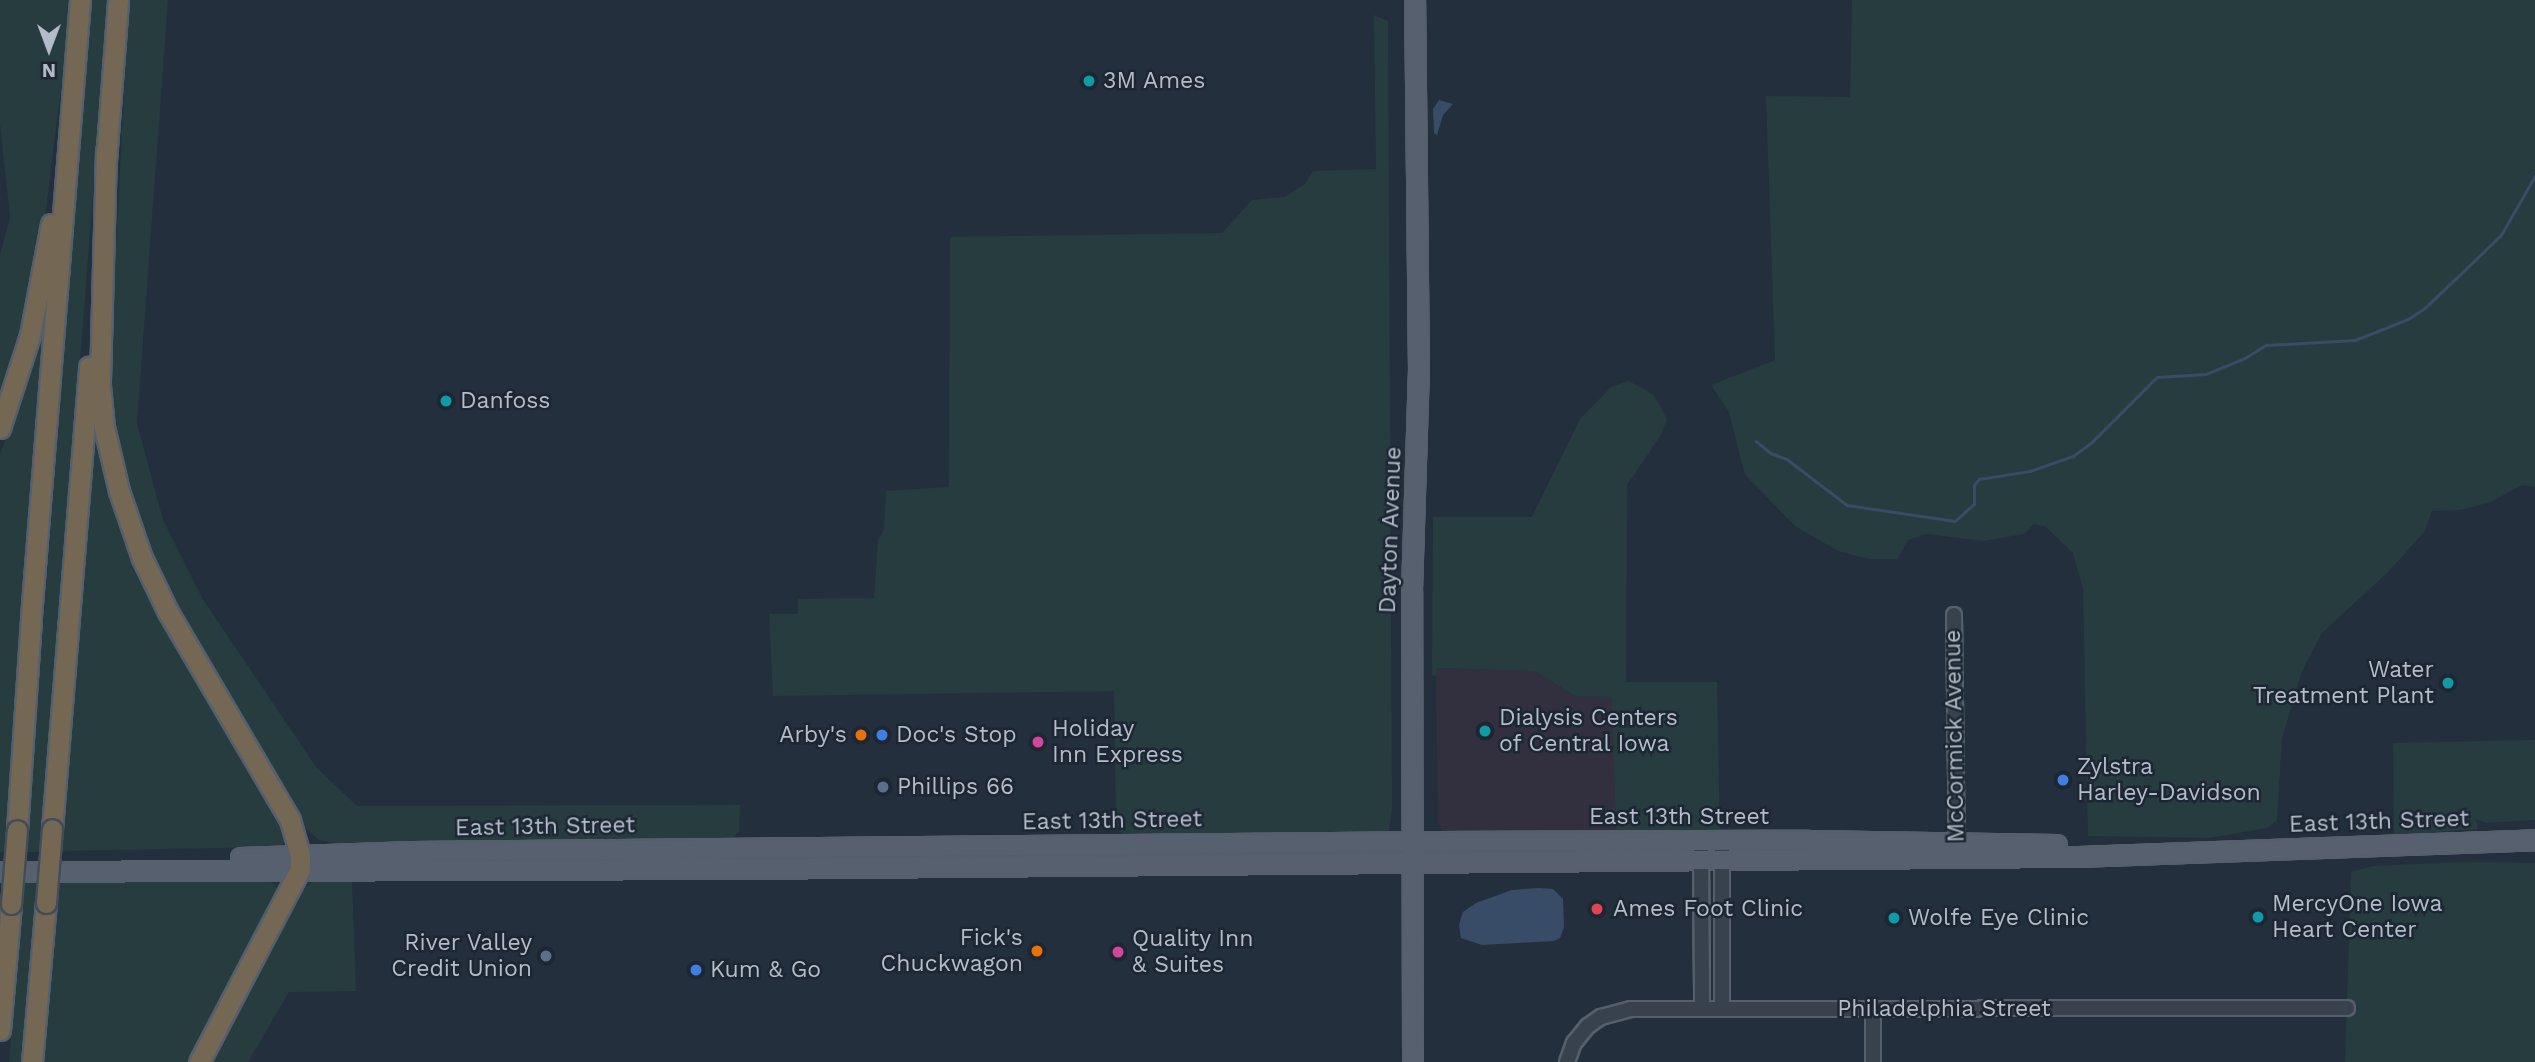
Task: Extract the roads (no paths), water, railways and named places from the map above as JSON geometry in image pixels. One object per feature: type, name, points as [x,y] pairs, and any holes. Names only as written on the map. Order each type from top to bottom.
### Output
[{"type":"highway","points":[[0,1030],[80,0]]},
{"type":"highway","points":[[33,1062],[118,0]]},
{"type":"highway","points":[[0,428],[30,335],[69,123]]},
{"type":"highway","points":[[106,151],[100,386],[104,427],[119,491],[142,558],[163,601],[290,820],[300,863],[199,1062]]},
{"type":"main road","name":"Dayton Avenue","points":[[1413,1062],[1412,591],[1419,372],[1415,0]]},
{"type":"main road","name":"East 13th Street","points":[[0,872],[300,863],[1414,842],[1701,850],[2225,851],[2535,840]]},
{"type":"main road","name":"East 13th Street","points":[[0,860],[751,869],[1414,861],[1701,850]]},
{"type":"street","name":"McCormick Avenue","points":[[1954,615],[1957,851]]},
{"type":"street","points":[[1701,850],[1702,1008]]},
{"type":"street","points":[[1722,1008],[1723,850]]},
{"type":"street","name":"Philadelphia Street","points":[[1567,1062],[1574,1043],[1601,1017],[1631,1009],[2347,1008]]},
{"type":"street","points":[[1873,1009],[1873,1062]]},
{"type":"water","points":[[1439,100],[1453,104],[1443,115],[1437,135],[1434,133],[1433,109]]},
{"type":"water","points":[[1553,889],[1563,899],[1564,927],[1560,938],[1554,941],[1482,945],[1461,938],[1459,925],[1463,912],[1476,903],[1512,890]]},
{"type":"waterway","points":[[1756,441],[1771,453],[1787,459],[1847,505],[1955,521],[1974,504],[1974,485],[1979,479],[2030,471],[2073,456],[2092,442],[2157,377],[2206,374],[2245,358],[2266,345],[2355,340],[2408,319],[2425,308],[2501,235],[2535,176]]},
{"type":"place","name":"3M Ames","points":[[1089,81]]},
{"type":"place","name":"Danfoss","points":[[446,401]]},
{"type":"place","name":"Water Treatment Plant","points":[[2448,683]]},
{"type":"place","name":"Dialysis Centers of Central Iowa","points":[[1485,731]]},
{"type":"place","name":"Arby's","points":[[861,735]]},
{"type":"place","name":"Doc's Stop","points":[[882,735]]},
{"type":"place","name":"Holiday Inn Express","points":[[1038,742]]},
{"type":"place","name":"Zylstra Harley-Davidson","points":[[2063,780]]},
{"type":"place","name":"Phillips 66","points":[[883,787]]},
{"type":"place","name":"Ames Foot Clinic","points":[[1597,909]]},
{"type":"place","name":"MercyOne Iowa Heart Center","points":[[2258,917]]},
{"type":"place","name":"Wolfe Eye Clinic","points":[[1894,918]]},
{"type":"place","name":"Fick's Chuckwagon","points":[[1037,951]]},
{"type":"place","name":"Quality Inn & Suites","points":[[1118,952]]},
{"type":"place","name":"River Valley Credit Union","points":[[546,956]]},
{"type":"place","name":"Kum & Go","points":[[696,970]]}]
